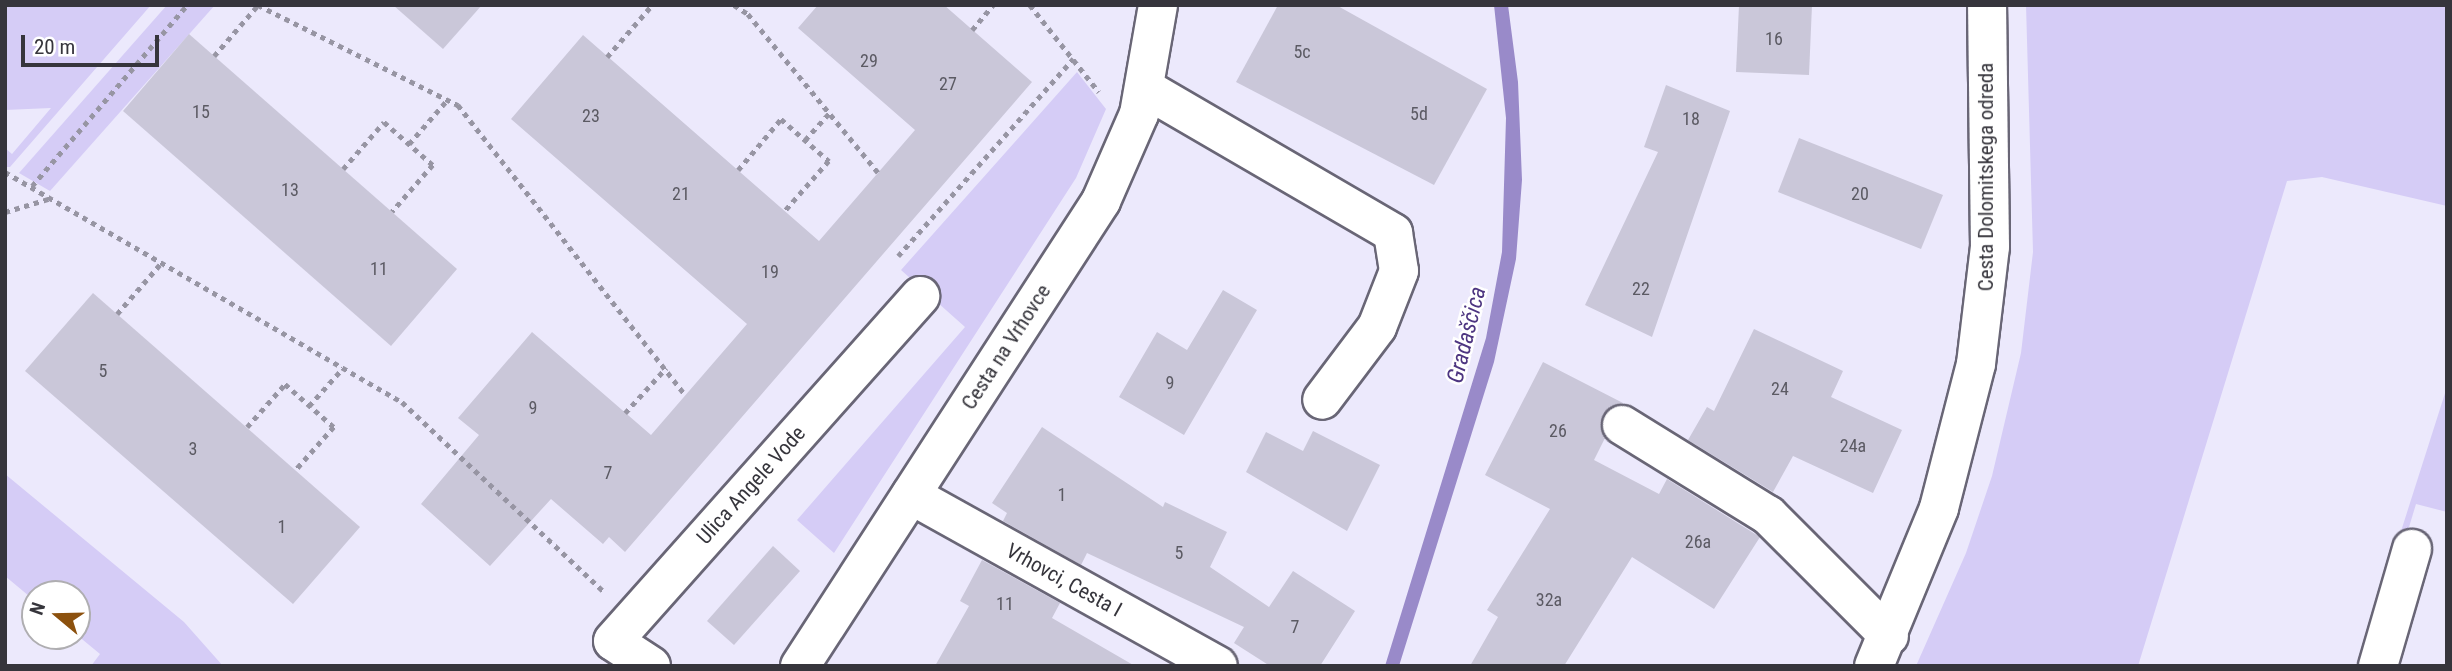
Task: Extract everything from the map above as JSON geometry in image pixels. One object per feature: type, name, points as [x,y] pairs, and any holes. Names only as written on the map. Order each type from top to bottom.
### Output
[{"type":"street","name":"Cesta na Vrhovce","points":[[800,666],[1101,201],[1132,133],[1146,89],[1158,5]]},
{"type":"street","name":"Cesta Dolomitskega odreda","points":[[1882,651],[1951,471],[1976,364],[1990,247],[1987,5]]},
{"type":"street","points":[[1146,89],[1393,233],[1399,271],[1377,327],[1322,400]]},
{"type":"street","name":"Ulica Angele Vode","points":[[650,666],[613,641],[919,296]]},
{"type":"street","points":[[1622,425],[1768,515],[1882,651]]},
{"type":"street","name":"Vrhovci, Cesta I","points":[[911,495],[1218,666]]},
{"type":"street","points":[[2378,666],[2412,549]]},
{"type":"path","points":[[32,186],[187,5]]},
{"type":"path","points":[[214,56],[258,5],[458,105],[685,395]]},
{"type":"path","points":[[607,57],[652,5]]},
{"type":"path","points":[[734,5],[748,14],[878,172]]},
{"type":"path","points":[[972,30],[993,5]]},
{"type":"path","points":[[1030,5],[1132,133]]},
{"type":"path","points":[[888,268],[1073,59]]},
{"type":"path","points":[[409,144],[448,99]]},
{"type":"path","points":[[805,140],[829,113]]},
{"type":"path","points":[[738,170],[781,119],[829,161],[785,211]]},
{"type":"path","points":[[343,169],[384,122],[433,165],[392,212]]},
{"type":"path","points":[[5,172],[402,402],[603,591],[612,580]]},
{"type":"path","points":[[5,212],[52,198]]},
{"type":"path","points":[[117,314],[162,262]]},
{"type":"path","points":[[309,405],[343,368]]},
{"type":"path","points":[[625,413],[666,368]]},
{"type":"path","points":[[247,427],[285,384],[334,426],[296,470]]},
{"type":"shaded area","points":[[5,5],[151,5],[10,167],[5,167],[5,148],[12,154],[51,108],[5,110]]},
{"type":"shaded area","points":[[167,5],[215,5],[50,191],[19,173]]},
{"type":"shaded area","name":"Gradaščica","points":[[1494,5],[1508,5],[1518,82],[1522,180],[1516,259],[1494,362],[1399,666],[1385,666],[1486,338],[1502,252],[1506,118]]},
{"type":"shaded area","points":[[2026,5],[2447,5],[2447,206],[2322,177],[2287,181],[2138,666],[1916,666],[1966,553],[1992,476],[2021,353],[2033,252]]},
{"type":"shaded area","points":[[1077,72],[1106,109],[1076,178],[834,553],[797,520],[965,327],[901,270]]},
{"type":"shaded area","points":[[2447,387],[2447,512],[2416,504],[2367,666],[2358,666]]},
{"type":"shaded area","points":[[5,474],[184,622],[223,666],[91,666],[100,654],[91,647],[91,580],[21,580],[21,589],[5,576]]},
{"type":"building","points":[[393,5],[482,5],[443,49]]},
{"type":"building","points":[[818,5],[944,5],[1032,82],[625,552],[609,537],[603,544],[551,499],[490,566],[421,504],[479,435],[458,418],[532,332],[651,435],[747,324],[511,119],[583,35],[819,241],[915,130],[798,28]]},
{"type":"building","points":[[1278,5],[1336,5],[1487,89],[1434,185],[1236,82]]},
{"type":"building","points":[[1739,5],[1812,5],[1809,75],[1736,72]]},
{"type":"building","points":[[189,34],[457,269],[391,346],[123,111]]},
{"type":"building","points":[[1666,85],[1730,111],[1652,337],[1585,305],[1658,152],[1644,147]]},
{"type":"building","points":[[1799,138],[1943,195],[1921,249],[1778,192]]},
{"type":"building","points":[[1223,290],[1257,310],[1184,435],[1119,397],[1157,332],[1187,350]]},
{"type":"building","points":[[93,293],[360,527],[293,604],[25,371]]},
{"type":"building","points":[[1754,329],[1843,371],[1831,397],[1902,430],[1873,493],[1793,456],[1773,492],[1688,440],[1707,407],[1714,411]]},
{"type":"building","points":[[1543,362],[1623,403],[1603,414],[1605,438],[1594,460],[1659,494],[1667,479],[1760,537],[1714,609],[1632,557],[1564,666],[1470,666],[1498,617],[1487,610],[1550,509],[1485,475]]},
{"type":"building","points":[[1042,427],[1163,507],[1165,502],[1227,532],[1210,567],[1269,607],[1293,571],[1355,611],[1320,666],[1270,666],[1234,643],[1244,627],[1087,553],[1081,565],[1003,521],[1007,513],[992,503]]},
{"type":"building","points":[[1313,431],[1380,465],[1347,531],[1246,472],[1266,432],[1303,451]]},
{"type":"building","points":[[773,546],[800,571],[734,645],[707,621]]},
{"type":"building","points":[[982,560],[1060,603],[1052,618],[1135,666],[935,666],[969,606],[960,601]]}]
